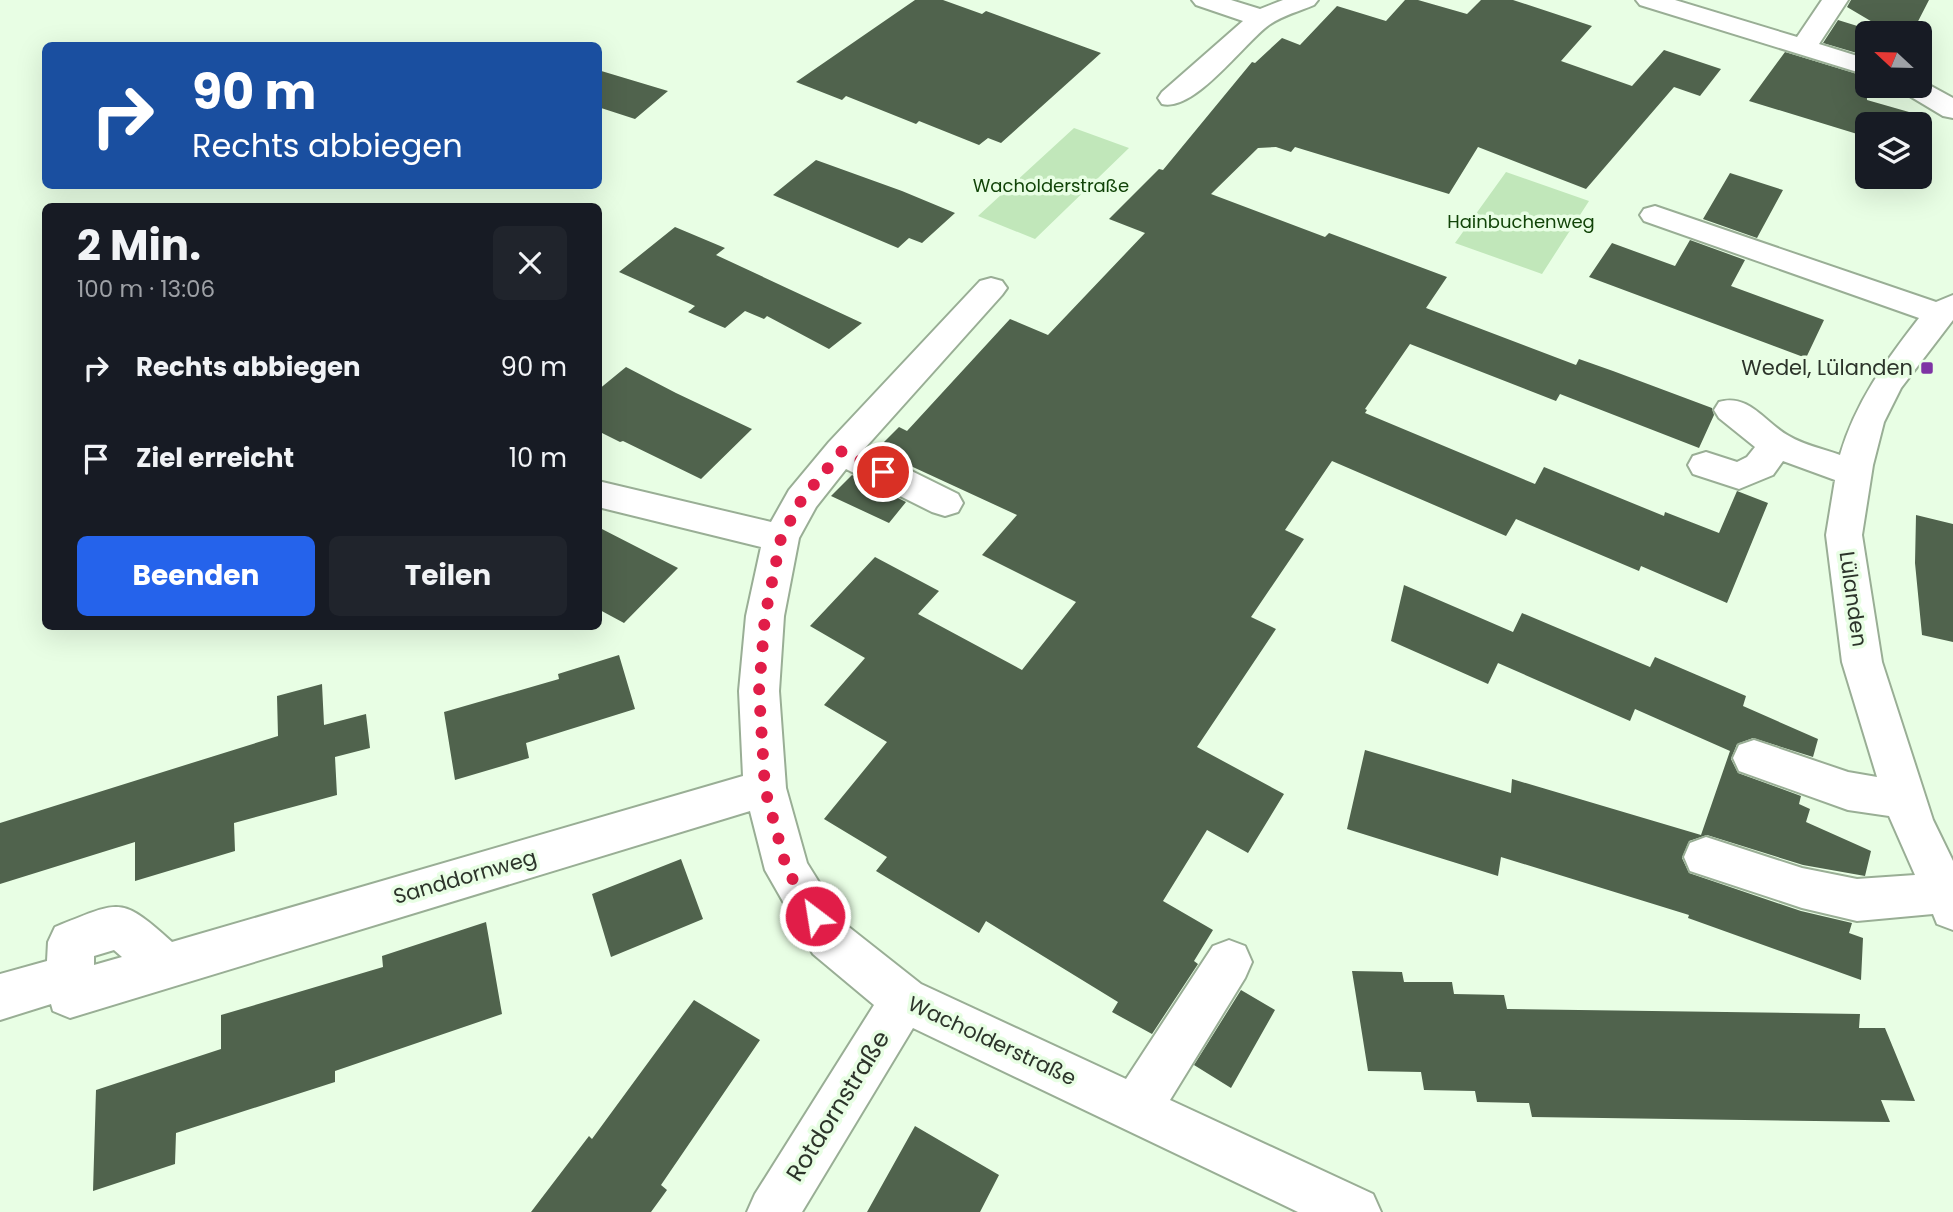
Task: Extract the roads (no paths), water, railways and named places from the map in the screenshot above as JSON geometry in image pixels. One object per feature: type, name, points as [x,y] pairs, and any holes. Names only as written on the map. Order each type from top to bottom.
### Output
[{"type":"street","points":[[1205,0],[1261,19]]},
{"type":"street","points":[[1172,98],[1209,68],[1261,19],[1305,0]]},
{"type":"street","points":[[1649,0],[1855,63]]},
{"type":"street","points":[[1804,46],[1835,0]]},
{"type":"street","points":[[1932,97],[1953,110]]},
{"type":"street","points":[[1655,215],[1946,309]]},
{"type":"street","name":"Wacholderstraße","points":[[991,288],[842,451],[802,499],[781,538],[765,616],[759,691],[765,789],[787,870],[829,939],[904,1000],[1334,1208]]},
{"type":"street","name":"Lülanden","points":[[1946,309],[1887,383],[1867,422],[1854,473],[1844,535],[1862,662],[1906,800],[1948,901]]},
{"type":"street","points":[[1731,410],[1776,445],[1854,473]]},
{"type":"street","points":[[1706,465],[1739,476],[1760,466],[1776,445]]},
{"type":"street","points":[[842,451],[945,503]]},
{"type":"street","points":[[602,495],[781,538]]},
{"type":"street","points":[[1754,758],[1847,791],[1906,800]]},
{"type":"street","name":"Sanddornweg","points":[[0,997],[71,976],[71,943],[121,926],[164,966],[765,789]]},
{"type":"street","points":[[1706,857],[1802,888],[1857,900],[1948,901]]},
{"type":"street","points":[[1136,1110],[1229,962]]},
{"type":"street","name":"Rotdornstraße","points":[[773,1212],[904,1000]]},
{"type":"place","name":"Wedel, Lülanden","points":[[1927,368]]},
{"type":"park label","name":"Hainbuchenweg","points":[[1521,222]]}]
